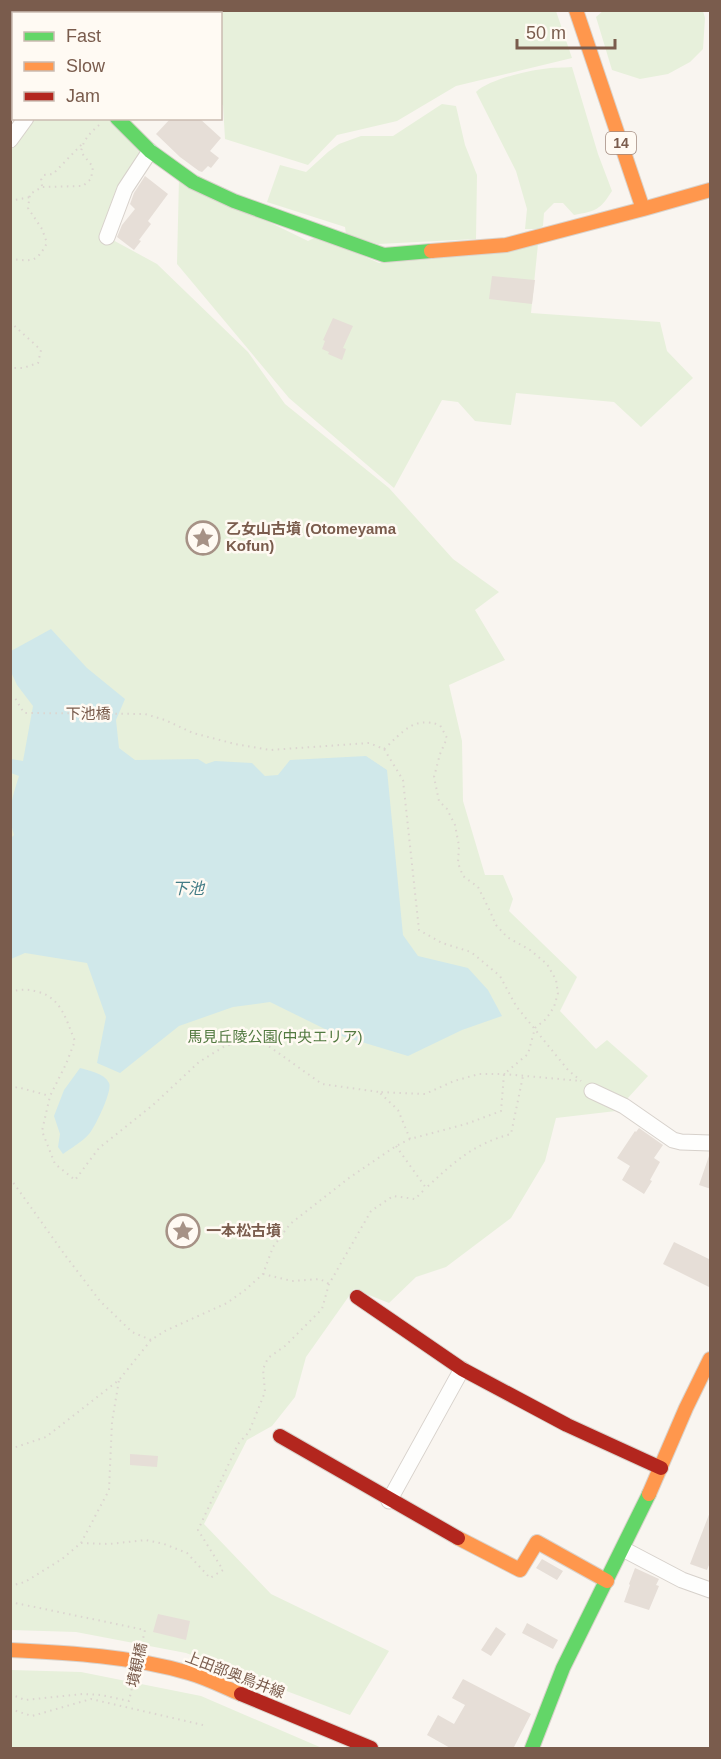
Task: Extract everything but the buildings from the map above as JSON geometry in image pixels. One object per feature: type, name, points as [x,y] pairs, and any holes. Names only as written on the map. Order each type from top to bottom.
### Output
[{"type":"street","name":"14","points":[[576,10],[643,209]]},
{"type":"street","points":[[10,140],[25,120]]},
{"type":"street","points":[[119,120],[150,151],[193,182],[234,201],[384,255],[506,245],[711,190]]},
{"type":"street","points":[[107,237],[125,189],[150,151]]},
{"type":"street","points":[[592,1091],[624,1106],[673,1140],[711,1143]]},
{"type":"street","points":[[357,1297],[462,1369],[567,1425],[661,1468]]},
{"type":"street","points":[[532,1749],[563,1668],[623,1549],[686,1408],[706,1379],[711,1359]]},
{"type":"street","points":[[389,1501],[462,1369]]},
{"type":"street","points":[[280,1436],[389,1501],[461,1541],[520,1570],[537,1542],[607,1581]]},
{"type":"street","points":[[623,1549],[682,1580],[710,1589]]},
{"type":"street","name":"上田部奥鳥井線","points":[[10,1650],[77,1654],[158,1665],[194,1675],[371,1749]]},
{"type":"path","points":[[42,187],[41,180],[44,176],[53,174],[99,125]]},
{"type":"path","points":[[10,260],[28,261],[40,256],[47,243],[42,229],[28,208],[30,194],[42,187],[83,186],[91,179],[93,167],[81,152],[83,143]]},
{"type":"path","points":[[10,201],[30,197]]},
{"type":"path","points":[[10,322],[41,350],[38,363],[23,368],[10,368]]},
{"type":"path","name":"下池橋","points":[[10,697],[15,698],[24,713],[145,714],[193,733],[270,750],[369,743],[384,749]]},
{"type":"path","points":[[10,992],[30,990],[51,996],[62,1009],[75,1041],[50,1096],[42,1131],[55,1164],[75,1180],[99,1148],[153,1105],[199,1062],[225,1046],[250,1041],[270,1047],[322,1084],[379,1092],[425,1094],[454,1081],[479,1074],[504,1074],[582,1082],[568,1070],[535,1028],[516,1006],[500,976],[471,951],[442,943],[419,930],[403,780],[384,749],[412,724],[429,722],[440,725],[447,738],[434,777],[439,801],[455,825],[459,846],[458,863],[463,876],[478,887],[496,925],[507,938],[530,950],[547,964],[556,980],[558,993],[554,1007],[546,1019],[535,1028],[528,1054],[504,1074],[501,1111],[466,1124],[410,1139],[349,1178],[290,1224],[273,1247],[263,1274],[227,1303],[165,1331],[151,1340],[119,1380],[46,1437],[10,1449]]},
{"type":"path","points":[[81,1543],[109,1544],[146,1540],[187,1552],[210,1578],[223,1570],[198,1530],[238,1444],[249,1432],[265,1392],[263,1369],[268,1358],[285,1346],[322,1309],[329,1284],[371,1211],[393,1196],[415,1199],[460,1157],[494,1139],[512,1134],[523,1076]]},
{"type":"path","points":[[10,1090],[17,1088],[50,1096]]},
{"type":"path","points":[[379,1092],[398,1110],[410,1139]]},
{"type":"path","points":[[396,1146],[426,1188]]},
{"type":"path","points":[[10,1178],[100,1301],[132,1332],[151,1340]]},
{"type":"path","points":[[263,1274],[292,1281],[320,1279],[329,1284]]},
{"type":"path","points":[[10,1586],[25,1582],[62,1559],[81,1543],[109,1490],[112,1422],[119,1380]]},
{"type":"path","name":"墳観橋","points":[[10,1602],[145,1630],[129,1701],[83,1694],[25,1700],[10,1694]]},
{"type":"path","points":[[10,1709],[32,1716],[91,1699],[203,1725]]},
{"type":"green space","points":[[604,10],[703,11],[705,18],[703,49],[690,62],[668,74],[640,79],[612,70],[596,17]]},
{"type":"green space","points":[[556,11],[572,58],[456,86],[397,121],[337,135],[308,165],[225,139],[222,105],[222,12],[66,12]]},
{"type":"green space","points":[[572,67],[598,154],[612,191],[601,206],[581,214],[574,215],[563,203],[554,203],[544,213],[543,226],[538,229],[525,229],[527,209],[516,171],[476,92],[498,80],[517,74],[547,68]]},
{"type":"green space","points":[[442,104],[456,106],[465,145],[477,175],[476,239],[378,244],[346,234],[345,227],[267,202],[280,165],[306,172],[339,144],[361,136],[393,136]]},
{"type":"green space","name":"馬見丘陵公園(中央エリア)","points":[[33,120],[110,120],[141,154],[117,187],[100,233],[157,264],[248,352],[285,404],[389,488],[453,559],[499,592],[475,610],[505,660],[449,685],[462,741],[463,801],[485,875],[503,875],[513,899],[509,911],[577,977],[560,1011],[596,1049],[607,1040],[648,1076],[616,1111],[556,1118],[545,1161],[511,1218],[446,1267],[416,1277],[389,1303],[354,1289],[306,1357],[295,1397],[272,1426],[247,1440],[204,1524],[271,1594],[389,1651],[350,1715],[186,1653],[76,1632],[11,1630],[11,150]]},
{"type":"green space","points":[[179,178],[308,241],[318,236],[379,263],[538,244],[531,313],[660,322],[667,351],[693,378],[641,427],[614,402],[516,393],[511,425],[475,421],[458,402],[442,400],[394,488],[289,398],[177,264]]},
{"type":"green space","points":[[11,1670],[81,1672],[201,1696],[322,1748],[11,1748]]},
{"type":"water","name":"下池","points":[[51,629],[87,668],[125,699],[116,720],[119,748],[135,760],[198,759],[206,764],[215,761],[252,763],[265,776],[278,775],[290,760],[366,756],[387,770],[403,935],[418,956],[468,968],[488,990],[502,1016],[462,1030],[408,1056],[335,1034],[270,1002],[233,1007],[179,1026],[120,1073],[97,1063],[106,1017],[87,963],[25,953],[11,959],[10,839],[14,835],[11,812],[12,799],[19,776],[11,773],[11,759],[23,761],[33,706],[17,685],[11,672],[11,651]]},
{"type":"water","points":[[80,1068],[104,1077],[110,1087],[99,1117],[89,1134],[63,1154],[58,1147],[60,1134],[54,1116],[64,1090]]},
{"type":"traffic: fast","points":[[119,120],[150,151],[193,182],[234,201],[384,255],[431,251]]},
{"type":"traffic: fast","points":[[532,1748],[563,1668],[649,1494]]},
{"type":"traffic: slow","points":[[576,10],[643,209],[710,190]]},
{"type":"traffic: slow","points":[[431,251],[506,245],[643,209]]},
{"type":"traffic: slow","points":[[649,1494],[710,1359]]},
{"type":"traffic: slow","points":[[458,1538],[520,1570],[537,1542],[607,1581]]},
{"type":"traffic: slow","points":[[10,1650],[78,1654],[167,1667],[196,1675],[241,1694]]},
{"type":"traffic: jam","points":[[357,1297],[462,1369],[567,1425],[661,1468]]},
{"type":"traffic: jam","points":[[280,1436],[458,1538]]},
{"type":"traffic: jam","points":[[241,1694],[371,1748]]},
{"type":"place","name":"乙女山古墳 (Otomeyama Kofun)","points":[[203,538]]},
{"type":"place","name":"一本松古墳","points":[[183,1231]]}]
